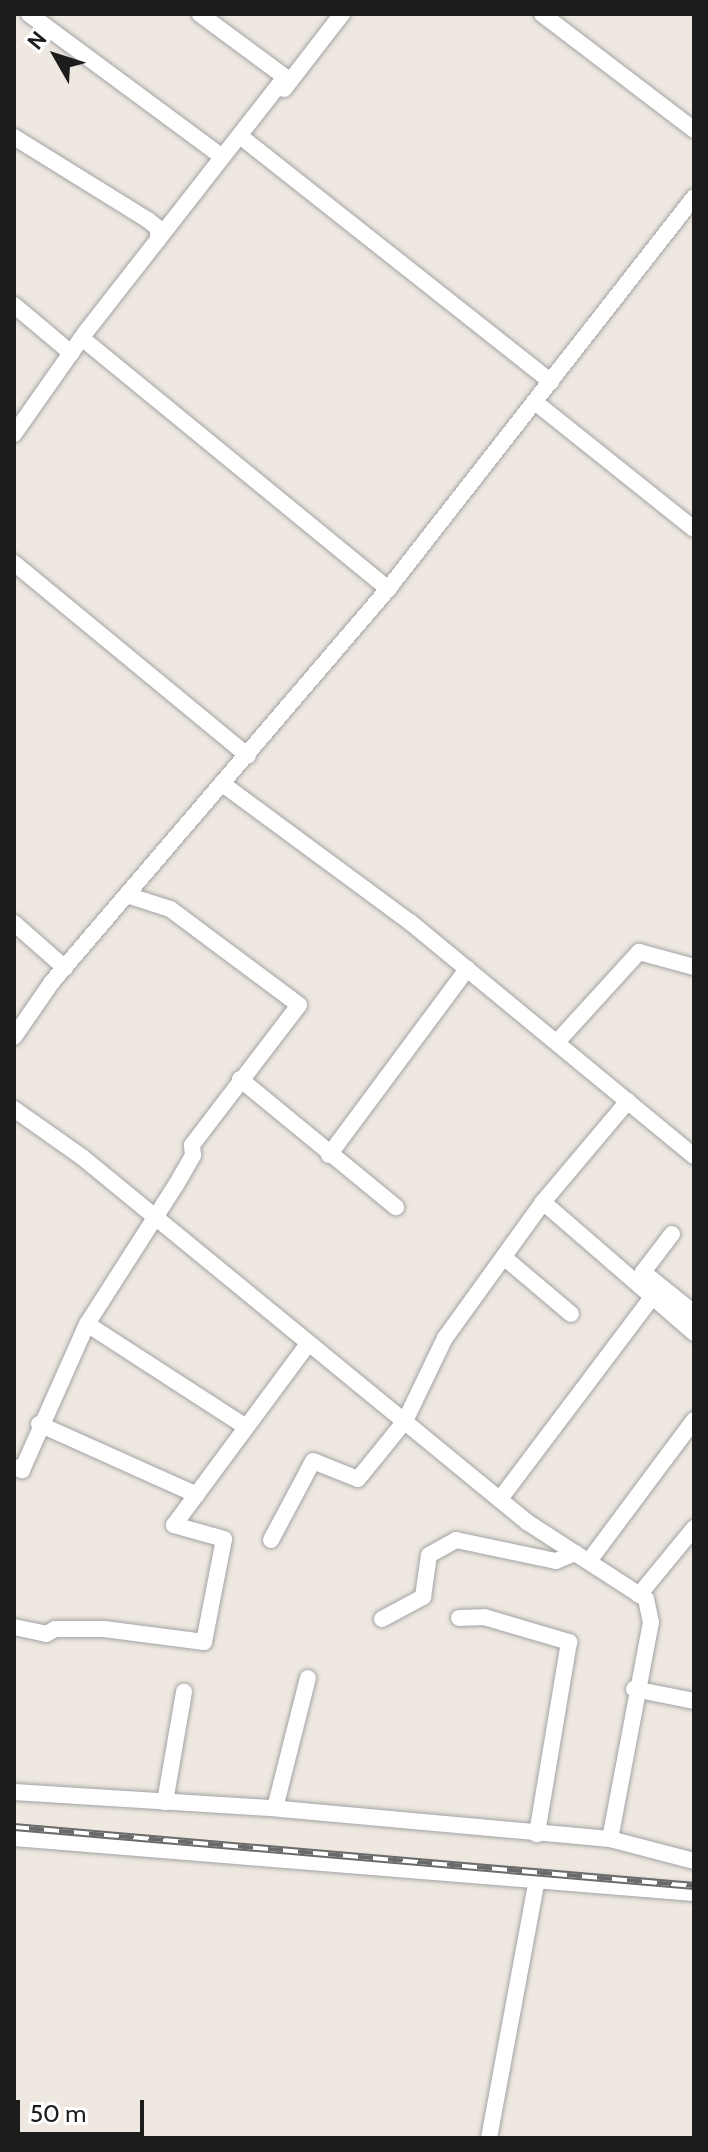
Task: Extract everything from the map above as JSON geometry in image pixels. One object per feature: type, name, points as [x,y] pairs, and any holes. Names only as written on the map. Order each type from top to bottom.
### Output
[{"type":"street","points":[[29,14],[221,156]]},
{"type":"street","points":[[14,434],[71,353],[285,77],[200,14]]},
{"type":"street","points":[[14,444],[342,14]]},
{"type":"street","points":[[542,14],[694,130]]},
{"type":"street","points":[[14,137],[148,220],[158,228],[158,240]]},
{"type":"street","points":[[245,140],[551,382]]},
{"type":"street","points":[[14,1037],[65,968],[130,896],[388,589],[694,197]]},
{"type":"street","points":[[14,305],[71,353]]},
{"type":"street","points":[[89,344],[388,589]]},
{"type":"street","points":[[535,402],[694,529]]},
{"type":"street","points":[[14,563],[248,756]]},
{"type":"street","points":[[224,785],[467,969],[694,1156]]},
{"type":"street","points":[[14,1467],[22,1470],[39,1424],[87,1324],[193,1155],[192,1145],[299,1005],[170,909],[130,896]]},
{"type":"street","points":[[14,923],[65,968]]},
{"type":"street","points":[[557,1042],[639,952],[694,967]]},
{"type":"street","points":[[329,1155],[467,969]]},
{"type":"street","points":[[240,1079],[396,1207]]},
{"type":"street","points":[[271,1540],[313,1461],[358,1479],[405,1421],[445,1338],[506,1259],[543,1202],[628,1101]]},
{"type":"street","points":[[14,1109],[155,1218],[500,1499],[646,1599],[651,1622],[634,1689],[610,1839]]},
{"type":"street","points":[[543,1202],[650,1300],[694,1333]]},
{"type":"street","points":[[672,1234],[643,1272],[694,1313]]},
{"type":"street","points":[[506,1259],[571,1314]]},
{"type":"street","points":[[500,1499],[650,1300]]},
{"type":"street","points":[[87,1324],[246,1427]]},
{"type":"street","points":[[14,1627],[46,1634],[55,1629],[104,1629],[204,1642],[224,1539],[174,1525],[308,1344]]},
{"type":"street","points":[[382,1619],[423,1597],[429,1555],[456,1540],[556,1561],[582,1557],[694,1420]]},
{"type":"street","points":[[39,1424],[197,1495]]},
{"type":"street","points":[[639,1595],[694,1528]]},
{"type":"street","points":[[459,1618],[484,1617],[569,1642],[537,1834]]},
{"type":"street","points":[[275,1808],[308,1678]]},
{"type":"street","points":[[634,1689],[694,1701]]},
{"type":"street","points":[[165,1802],[184,1692]]},
{"type":"street","points":[[14,1792],[275,1808],[610,1839],[694,1861]]},
{"type":"street","points":[[14,1838],[694,1893]]},
{"type":"street","points":[[489,2138],[537,1879]]},
{"type":"railway","points":[[14,1827],[694,1886]]}]
